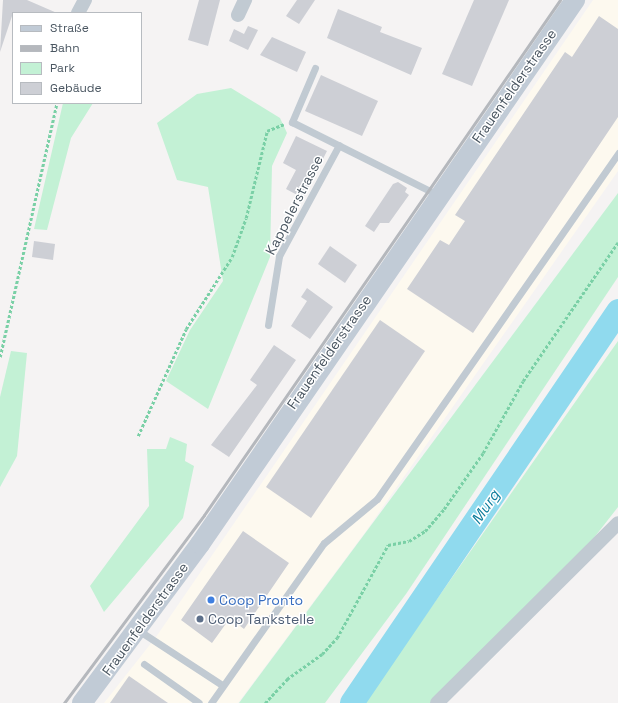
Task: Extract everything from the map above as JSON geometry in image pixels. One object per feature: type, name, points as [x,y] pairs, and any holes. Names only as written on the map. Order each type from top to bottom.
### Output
[{"type":"main road","name":"Frauenfelderstrasse","points":[[82,703],[138,630],[574,0]]},
{"type":"street","points":[[79,12],[85,0]]},
{"type":"street","points":[[238,15],[244,0]]},
{"type":"street","points":[[437,703],[618,523]]},
{"type":"lane","points":[[316,68],[292,122],[438,195]]},
{"type":"lane","name":"Kappelerstrasse","points":[[268,326],[279,256],[339,145]]},
{"type":"lane","points":[[211,703],[222,685],[324,543],[377,499],[618,153]]},
{"type":"lane","points":[[138,630],[222,685]]},
{"type":"lane","points":[[144,664],[200,703]]},
{"type":"path","points":[[0,357],[57,104]]},
{"type":"path","points":[[138,436],[186,329],[232,257],[246,218],[267,131],[292,122]]},
{"type":"path","points":[[265,703],[278,687],[337,638],[388,545],[409,541],[425,531],[444,509],[483,453],[523,381],[618,242]]},
{"type":"shaded area","points":[[593,0],[618,0],[618,171],[366,531],[238,703],[104,703],[156,637]]},
{"type":"green space","points":[[231,88],[280,118],[287,133],[272,166],[270,257],[208,409],[166,381],[190,330],[223,281],[208,187],[177,180],[157,123],[197,94]]},
{"type":"green space","points":[[63,104],[92,104],[71,138],[47,230],[34,229]]},
{"type":"green space","points":[[618,193],[618,277],[406,594],[325,703],[239,703]]},
{"type":"green space","points":[[618,341],[618,507],[568,571],[431,703],[364,703]]},
{"type":"green space","points":[[11,351],[27,353],[17,456],[0,487],[0,397]]},
{"type":"green space","points":[[170,437],[187,444],[185,461],[194,466],[183,518],[104,612],[90,586],[149,506],[147,449],[166,449]]},
{"type":"building","points":[[3,0],[27,0],[55,12],[12,12],[0,52]]},
{"type":"building","points":[[199,0],[220,0],[208,46],[188,40]]},
{"type":"building","points":[[297,0],[315,0],[299,24],[286,16]]},
{"type":"building","points":[[474,0],[509,0],[472,86],[442,74]]},
{"type":"building","points":[[338,9],[382,27],[380,32],[422,48],[411,75],[327,38]]},
{"type":"building","points":[[599,16],[618,29],[618,117],[473,333],[407,289],[440,240],[449,245],[465,221],[455,215],[565,52],[572,57]]},
{"type":"building","points":[[248,26],[258,30],[248,50],[229,41],[234,29],[244,34]]},
{"type":"building","points":[[272,37],[306,52],[297,72],[260,55]]},
{"type":"building","points":[[321,75],[378,101],[362,136],[305,111]]},
{"type":"building","points":[[296,136],[327,151],[303,198],[286,189],[296,170],[283,163]]},
{"type":"building","points":[[398,182],[407,188],[405,192],[409,195],[389,223],[380,223],[374,232],[365,226],[393,184]]},
{"type":"building","points":[[34,241],[55,244],[53,260],[32,257]]},
{"type":"building","points":[[330,246],[357,265],[345,283],[318,264]]},
{"type":"building","points":[[307,288],[333,307],[310,339],[291,326],[307,301],[301,297]]},
{"type":"building","points":[[380,320],[425,351],[311,518],[266,487]]},
{"type":"building","points":[[274,345],[296,360],[229,457],[211,445],[257,385],[250,380]]},
{"type":"building","points":[[243,531],[289,563],[244,629],[230,618],[212,643],[181,620]]},
{"type":"building","points":[[129,676],[168,703],[110,703]]},
{"type":"waterway","name":"Murg","points":[[352,703],[618,311]]},
{"type":"railway","points":[[64,703],[204,515],[560,0]]},
{"type":"place","name":"Coop Pronto","points":[[211,600]]},
{"type":"place","name":"Coop Tankstelle","points":[[200,619]]}]
